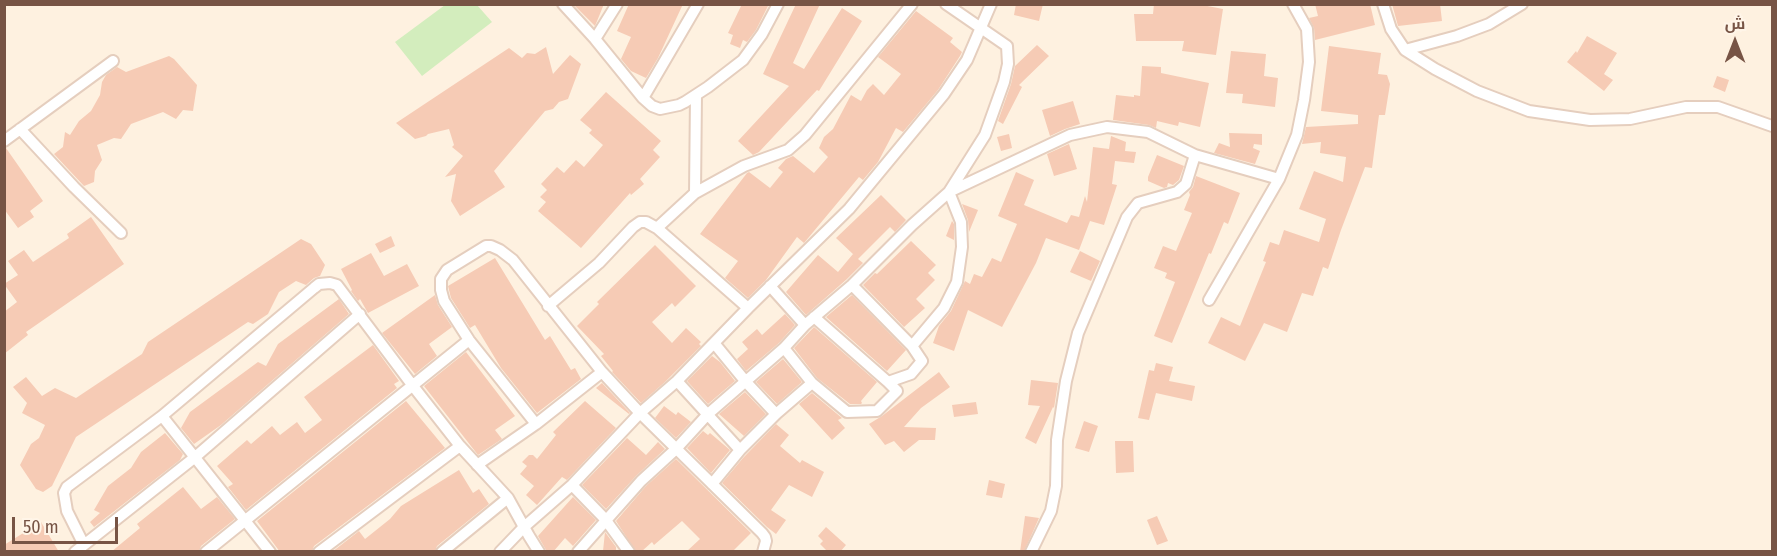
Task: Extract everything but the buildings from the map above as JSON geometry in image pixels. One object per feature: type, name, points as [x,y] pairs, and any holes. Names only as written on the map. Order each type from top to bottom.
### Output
[{"type":"street","points":[[563,4],[643,98],[652,106],[660,109],[679,105],[696,95],[743,60],[762,34],[778,4]]},
{"type":"street","points":[[595,39],[617,4]]},
{"type":"street","points":[[643,98],[698,4]]},
{"type":"street","points":[[657,228],[695,193],[744,166],[788,150],[805,135],[912,4]]},
{"type":"street","points":[[578,552],[605,519],[708,414],[784,348],[814,317],[852,285],[949,192],[985,135],[1008,64],[1007,46],[946,4]]},
{"type":"street","points":[[500,552],[524,527],[573,485],[640,413],[677,381],[849,209],[944,94],[967,60],[992,4]]},
{"type":"street","points":[[1209,300],[1279,179],[1297,135],[1310,62],[1307,28],[1293,4]]},
{"type":"street","points":[[1383,4],[1391,28],[1405,50],[1477,91],[1529,111],[1590,120],[1630,119],[1686,107],[1718,107],[1773,126]]},
{"type":"street","points":[[1405,50],[1457,36],[1489,24],[1522,4]]},
{"type":"street","points":[[4,141],[113,61]]},
{"type":"street","points":[[695,193],[696,95]]},
{"type":"street","points":[[949,192],[1070,135],[1107,127],[1148,132],[1195,155],[1279,179]]},
{"type":"street","points":[[20,129],[121,233]]},
{"type":"street","points":[[1030,552],[1051,511],[1056,486],[1057,440],[1066,381],[1078,333],[1127,217],[1138,203],[1176,192],[1186,184],[1195,155]]},
{"type":"street","points":[[912,346],[944,308],[957,282],[962,247],[961,222],[949,192]]},
{"type":"street","points":[[548,306],[599,263],[633,227],[640,222],[646,222],[657,228],[748,308]]},
{"type":"street","points":[[536,424],[469,340],[444,301],[441,279],[447,270],[486,246],[500,249],[513,260],[602,372],[765,537],[763,552]]},
{"type":"street","points":[[360,314],[194,458],[79,548],[67,511],[64,493],[67,487],[162,416],[319,284],[330,283],[338,285],[360,314],[413,386],[460,446],[508,498],[539,552]]},
{"type":"street","points":[[852,285],[912,346],[922,361],[911,374],[888,382]]},
{"type":"street","points":[[771,286],[806,325]]},
{"type":"street","points":[[784,348],[812,383],[848,412],[873,412],[884,405],[897,391],[814,317]]},
{"type":"street","points":[[206,552],[469,340]]},
{"type":"street","points":[[714,343],[776,414]]},
{"type":"street","points":[[477,465],[536,424],[602,372]]},
{"type":"street","points":[[677,381],[740,450]]},
{"type":"street","points":[[711,484],[740,450],[776,414],[812,383]]},
{"type":"street","points":[[162,416],[270,552]]},
{"type":"street","points":[[319,552],[460,446]]},
{"type":"street","points":[[573,485],[605,519],[629,552]]},
{"type":"street","points":[[442,552],[508,498]]},
{"type":"green space","points":[[445,5],[477,5],[492,22],[422,76],[395,42]]}]
